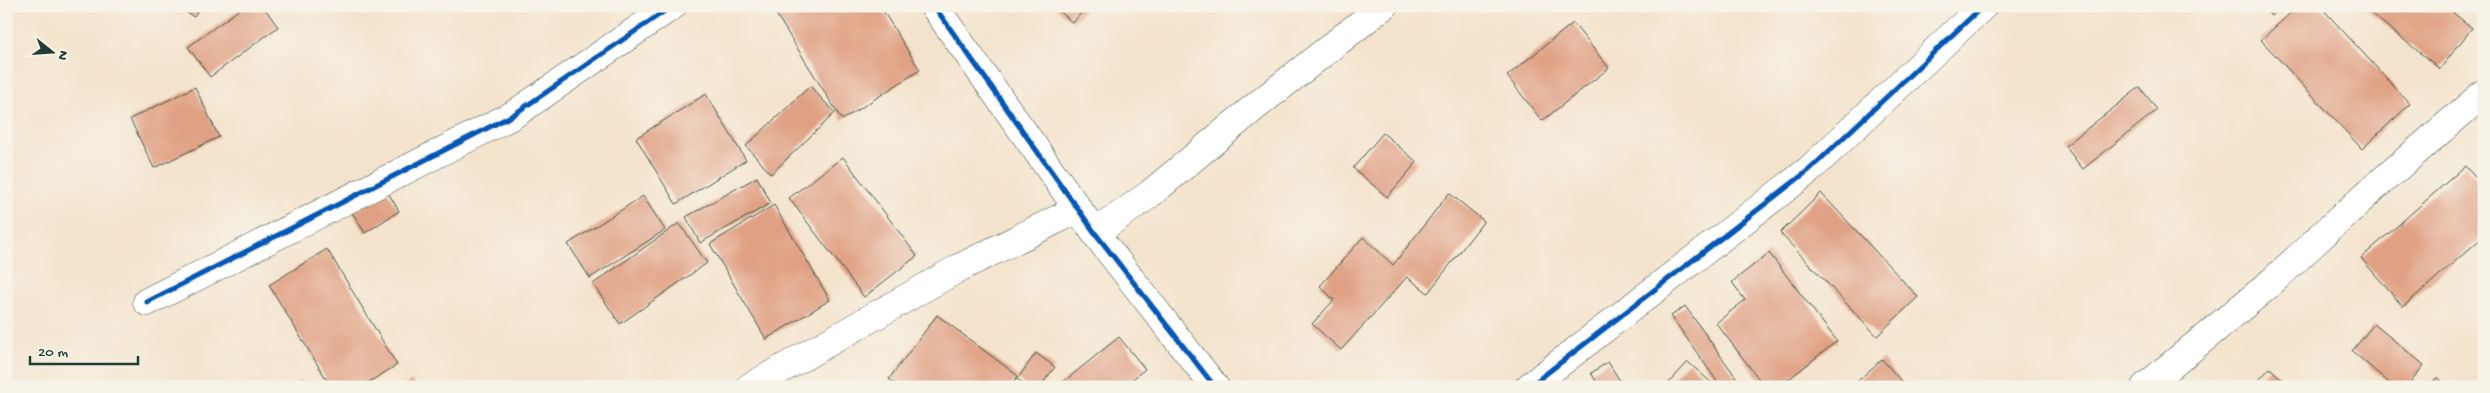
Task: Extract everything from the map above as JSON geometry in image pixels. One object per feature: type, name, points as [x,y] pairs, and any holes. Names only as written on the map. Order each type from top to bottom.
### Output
[{"type":"street","points":[[147,302],[513,115],[672,6]]},
{"type":"street","points":[[934,6],[1078,209],[1215,387]]},
{"type":"street","points":[[1096,233],[1150,194],[1383,6]]},
{"type":"street","points":[[1528,387],[1809,170],[1983,6]]},
{"type":"street","points":[[2145,387],[2266,286],[2367,194],[2484,93]]},
{"type":"street","points":[[750,387],[960,268],[1078,209]]},
{"type":"building","points":[[176,6],[201,6],[194,17]]},
{"type":"building","points":[[244,6],[263,6],[278,27],[210,77],[188,47]]},
{"type":"building","points":[[771,6],[880,6],[920,70],[842,120]]},
{"type":"building","points":[[1054,6],[1087,6],[1073,23]]},
{"type":"building","points":[[2263,6],[2282,6],[2271,16]]},
{"type":"building","points":[[2298,6],[2320,6],[2410,104],[2362,149],[2261,40]]},
{"type":"building","points":[[2362,6],[2445,6],[2472,28],[2440,69]]},
{"type":"building","points":[[1573,23],[1609,68],[1542,121],[1507,76]]},
{"type":"building","points":[[810,86],[835,113],[771,174],[746,146]]},
{"type":"building","points":[[195,87],[219,137],[154,168],[130,119]]},
{"type":"building","points":[[2140,87],[2157,110],[2083,169],[2065,146]]},
{"type":"building","points":[[706,94],[746,160],[676,204],[636,138]]},
{"type":"building","points":[[1383,133],[1417,162],[1387,197],[1353,168]]},
{"type":"building","points":[[843,157],[917,256],[864,297],[789,198]]},
{"type":"building","points":[[2465,166],[2484,187],[2484,236],[2403,307],[2361,258]]},
{"type":"building","points":[[757,177],[771,203],[700,243],[686,217]]},
{"type":"building","points":[[387,191],[399,211],[365,233],[352,212]]},
{"type":"building","points":[[1449,193],[1484,221],[1428,293],[1407,277],[1341,350],[1312,324],[1334,300],[1320,286],[1363,237],[1393,265]]},
{"type":"building","points":[[1821,193],[1918,297],[1877,336],[1780,233]]},
{"type":"building","points":[[643,196],[665,230],[590,278],[568,244]]},
{"type":"building","points":[[774,205],[830,300],[766,339],[710,244]]},
{"type":"building","points":[[679,223],[707,263],[620,324],[593,284]]},
{"type":"building","points":[[327,249],[397,365],[361,387],[331,387],[269,285]]},
{"type":"building","points":[[1769,253],[1837,341],[1779,387],[1765,387],[1716,323],[1745,300],[1732,282]]},
{"type":"building","points":[[1685,306],[1743,387],[1721,387],[1671,316]]},
{"type":"building","points":[[937,315],[1018,376],[1010,387],[899,387],[889,379]]},
{"type":"building","points":[[2374,324],[2424,365],[2407,387],[2394,387],[2352,351]]},
{"type":"building","points":[[1119,337],[1145,369],[1123,387],[1057,387]]},
{"type":"building","points":[[1036,353],[1055,367],[1040,387],[1028,387],[1017,379]]},
{"type":"building","points":[[1882,359],[1906,387],[1851,387]]},
{"type":"building","points":[[1608,362],[1624,387],[1600,387],[1591,373]]},
{"type":"building","points":[[1688,362],[1716,387],[1665,387]]},
{"type":"building","points":[[2270,368],[2290,387],[2252,387]]},
{"type":"building","points":[[2438,377],[2446,387],[2427,387]]},
{"type":"building","points":[[301,380],[305,387],[291,387]]},
{"type":"building","points":[[412,381],[415,387],[402,387]]},
{"type":"cycle path","points":[[147,302],[513,115],[672,6]]},
{"type":"cycle path","points":[[934,6],[1095,233],[1215,387]]},
{"type":"cycle path","points":[[1529,387],[1809,170],[1983,6]]}]
